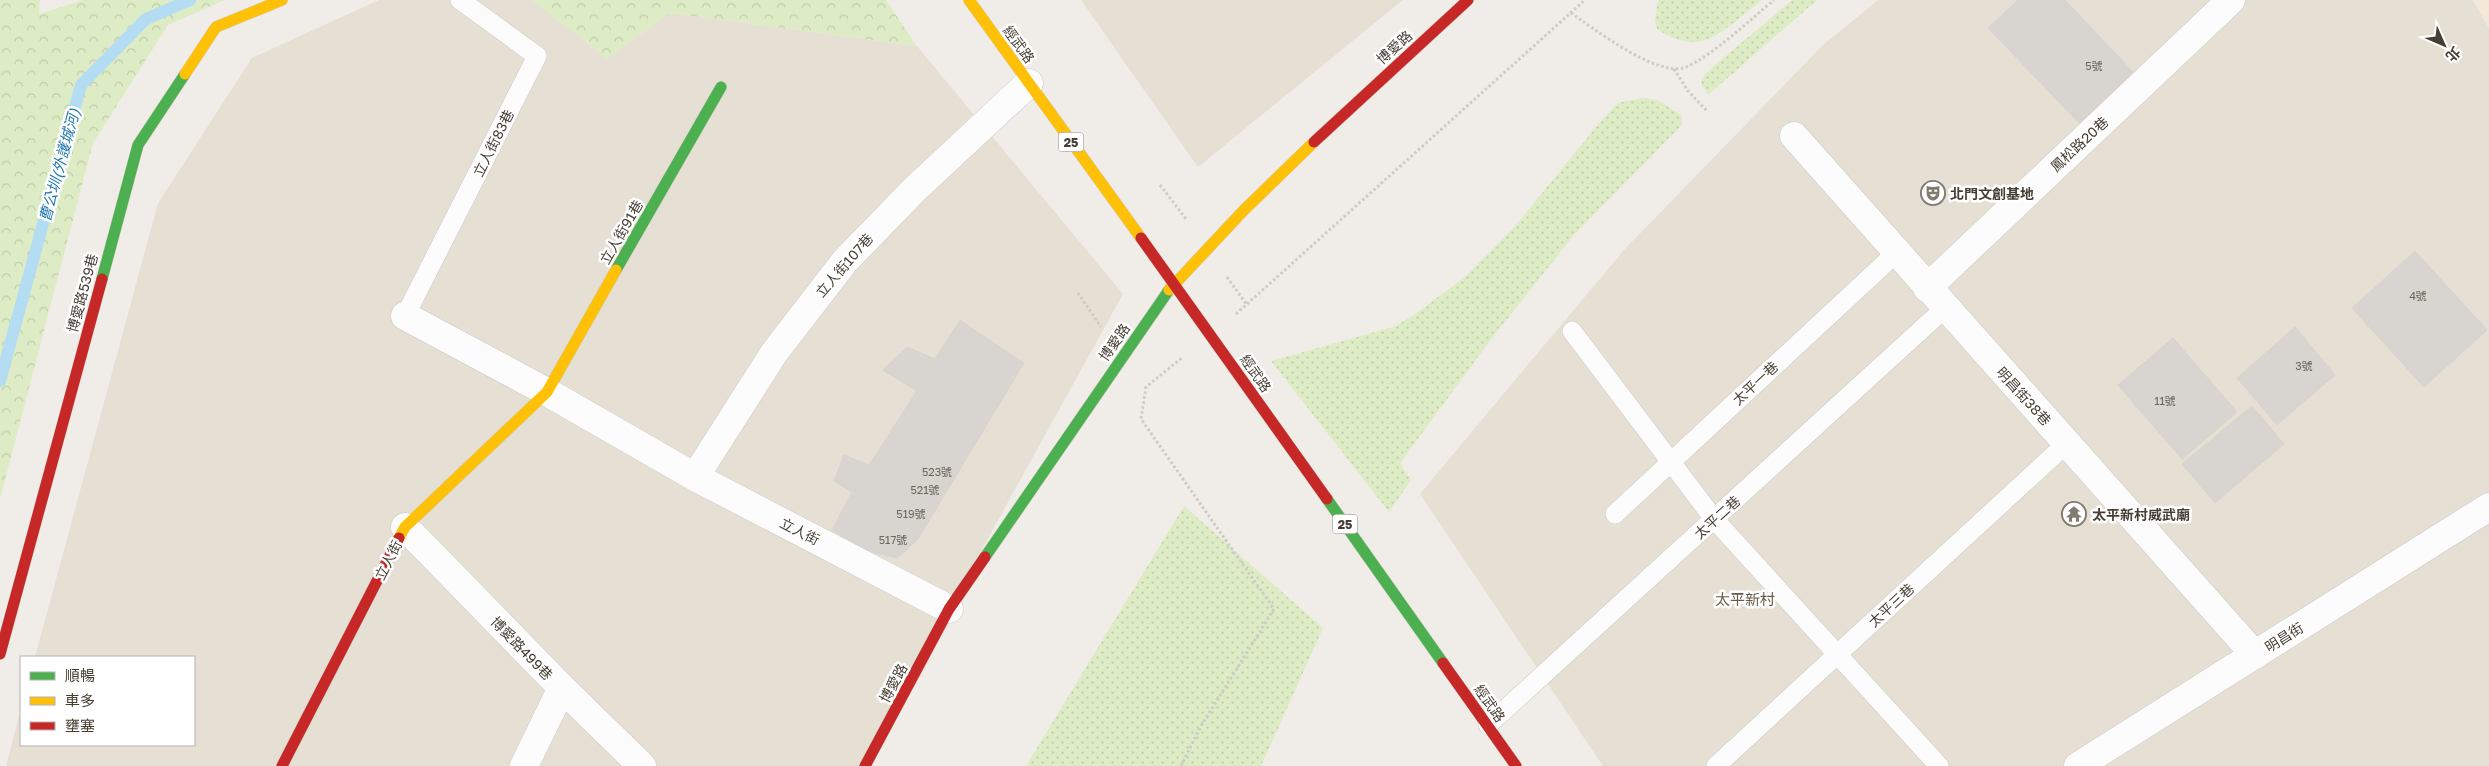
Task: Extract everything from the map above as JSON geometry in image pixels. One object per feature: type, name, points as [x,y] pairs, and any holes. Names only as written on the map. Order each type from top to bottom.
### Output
[{"type":"street","name":"博愛路539巷","points":[[0,654],[138,145],[216,28],[282,0]]},
{"type":"street","name":"經武路","points":[[969,0],[1516,766]]},
{"type":"street","name":"博愛路","points":[[865,766],[949,609],[1173,284],[1206,248],[1361,98],[1468,0]]},
{"type":"street","name":"鳳松路20巷","points":[[1927,288],[2231,0]]},
{"type":"street","name":"立人街107巷","points":[[695,477],[774,353],[845,261],[914,189],[1029,83]]},
{"type":"street","name":"立人街91巷","points":[[547,392],[721,88]]},
{"type":"street","name":"明昌街38巷","points":[[1794,136],[1927,288],[2255,654]]},
{"type":"street","name":"立人街","points":[[405,316],[547,392],[695,477],[949,609]]},
{"type":"street","name":"立人街","points":[[282,766],[405,528],[547,392]]},
{"type":"street","name":"明昌街","points":[[2078,766],[2489,507]]},
{"type":"street","name":"博愛路499巷","points":[[405,528],[562,688],[642,766]]},
{"type":"street","points":[[524,766],[562,688]]},
{"type":"lane","name":"立人街83巷","points":[[405,316],[537,56],[460,0]]},
{"type":"lane","name":"太平一巷","points":[[1615,514],[1896,253]]},
{"type":"lane","name":"太平二巷","points":[[1488,725],[1945,308]]},
{"type":"lane","points":[[1572,331],[1714,519],[1939,766]]},
{"type":"lane","name":"太平三巷","points":[[1716,766],[2066,444]]},
{"type":"path","points":[[1247,305],[1585,0]]},
{"type":"path","points":[[1570,13],[1653,65],[1674,69],[1684,68],[1716,47],[1774,0]]},
{"type":"path","points":[[1674,69],[1688,91],[1708,112]]},
{"type":"path","points":[[1146,387],[1141,419],[1274,609],[1201,726],[1181,766]]},
{"type":"shaded area","points":[[379,0],[532,0],[607,58],[670,13],[917,46],[1123,294],[862,766],[6,766],[20,713],[20,746],[195,746],[195,656],[35,656],[158,203],[252,58]]},
{"type":"shaded area","points":[[1081,0],[1403,0],[1198,167]]},
{"type":"shaded area","points":[[1878,0],[2473,0],[2489,28],[2489,766],[1603,766],[1420,494],[1623,251],[1823,45]]},
{"type":"shaded area","points":[[2473,0],[2489,0],[2489,28]]},
{"type":"green space","points":[[0,0],[40,0],[39,14],[83,0],[225,0],[168,25],[93,143],[0,499]]},
{"type":"green space","points":[[532,0],[886,0],[917,46],[670,13],[607,59]]},
{"type":"green space","points":[[1658,0],[1762,0],[1722,32],[1702,41],[1688,42],[1657,29],[1655,20]]},
{"type":"green space","points":[[1792,0],[1817,0],[1708,95],[1701,83],[1706,73]]},
{"type":"green space","points":[[1643,98],[1657,100],[1681,115],[1682,125],[1574,235],[1492,338],[1400,463],[1411,480],[1389,512],[1271,361],[1396,326],[1418,312],[1465,277],[1516,225],[1600,122],[1618,103]]},
{"type":"green space","points":[[1184,506],[1323,628],[1261,766],[1026,766]]},
{"type":"building","points":[[2018,0],[2065,0],[2133,72],[2080,124],[1988,28]]},
{"type":"building","points":[[2415,251],[2487,330],[2424,387],[2352,308]]},
{"type":"building","points":[[960,320],[1024,363],[918,539],[897,558],[871,552],[832,530],[852,492],[834,481],[844,455],[869,465],[917,391],[883,370],[907,347],[935,359]]},
{"type":"building","points":[[2295,327],[2335,375],[2277,425],[2237,378]]},
{"type":"building","points":[[2173,338],[2237,412],[2182,459],[2118,385]]},
{"type":"building","points":[[2252,406],[2284,444],[2215,503],[2182,464]]},
{"type":"waterway","name":"曹公圳(外護城河)","points":[[0,381],[81,85],[146,19],[190,0]]},
{"type":"traffic: fast","points":[[102,279],[138,145],[185,74]]},
{"type":"traffic: fast","points":[[616,270],[721,87]]},
{"type":"traffic: fast","points":[[985,557],[1169,290]]},
{"type":"traffic: fast","points":[[1327,499],[1443,663]]},
{"type":"traffic: slow","points":[[185,74],[216,27],[282,0]]},
{"type":"traffic: slow","points":[[969,0],[1141,238]]},
{"type":"traffic: slow","points":[[1169,290],[1244,210],[1314,142]]},
{"type":"traffic: slow","points":[[399,538],[405,527],[547,392],[616,270]]},
{"type":"traffic: jam","points":[[1314,142],[1468,0]]},
{"type":"traffic: jam","points":[[1141,238],[1327,499]]},
{"type":"traffic: jam","points":[[0,654],[102,279]]},
{"type":"traffic: jam","points":[[282,766],[399,538]]},
{"type":"traffic: jam","points":[[865,766],[949,609],[985,557]]},
{"type":"traffic: jam","points":[[1443,663],[1516,766]]},
{"type":"place","name":"北門文創基地","points":[[1933,193]]},
{"type":"place","name":"太平新村威武廟","points":[[2074,514]]},
{"type":"district","name":"太平新村","points":[[1745,599]]}]
